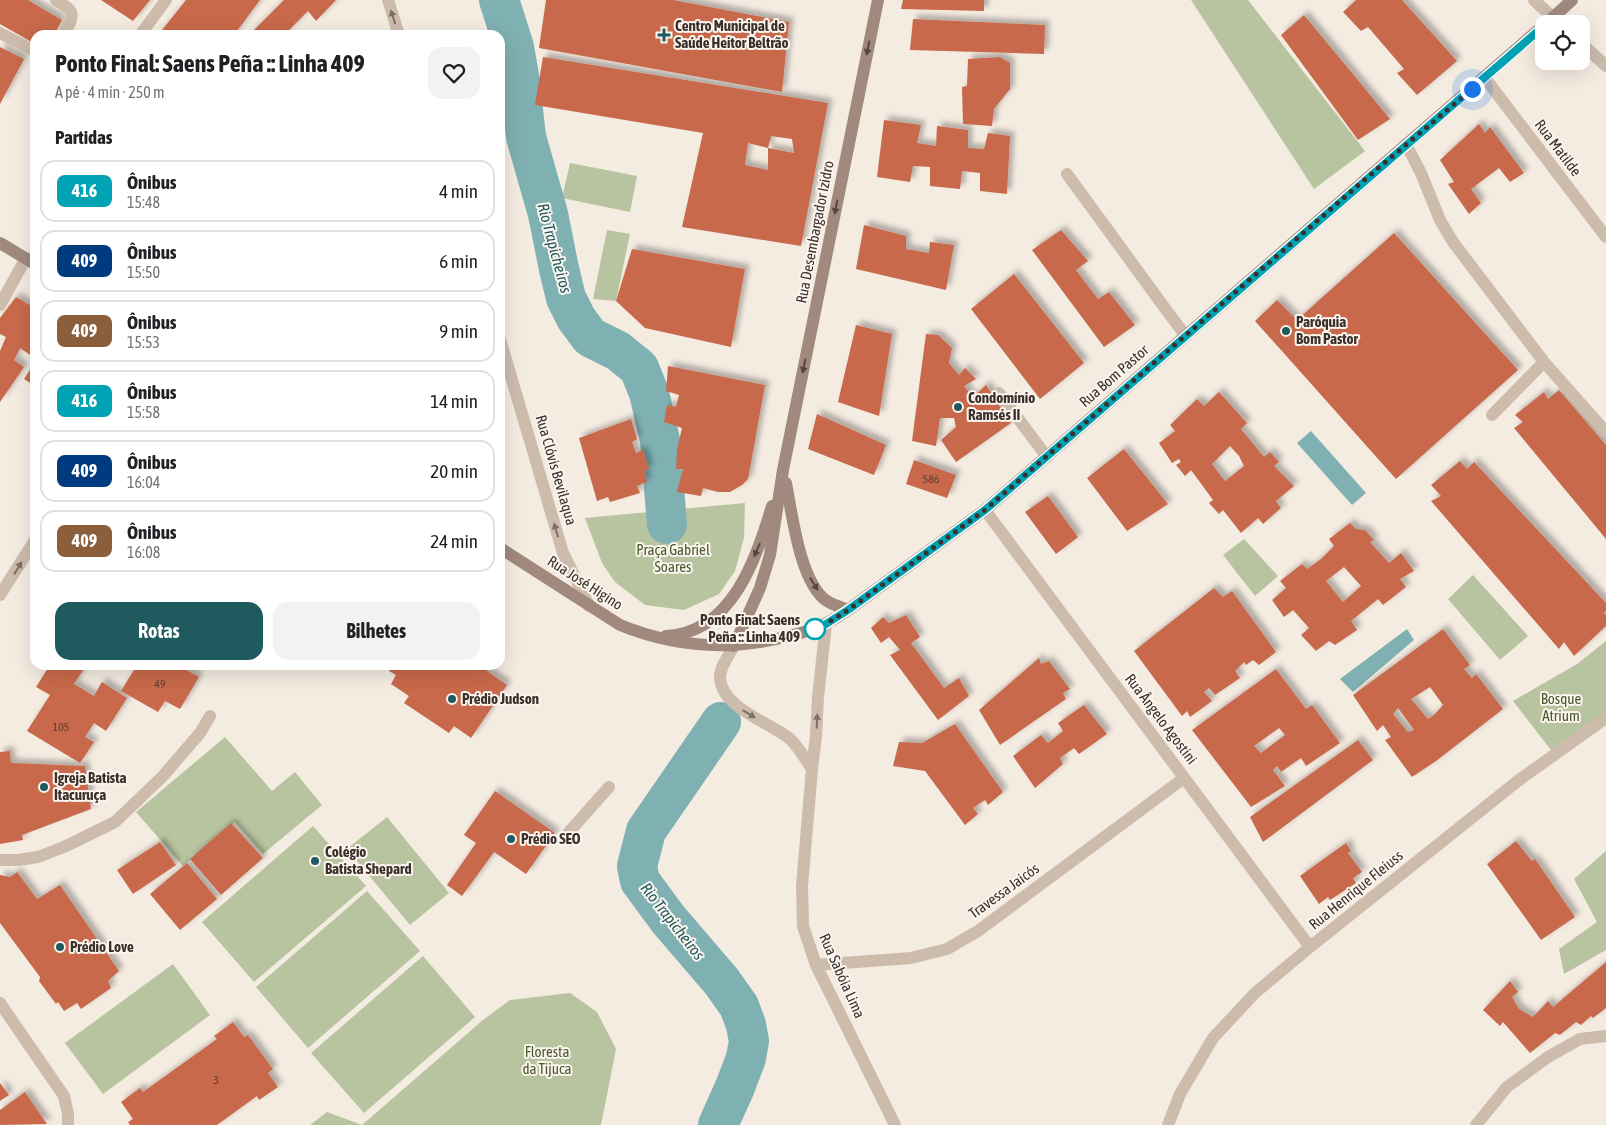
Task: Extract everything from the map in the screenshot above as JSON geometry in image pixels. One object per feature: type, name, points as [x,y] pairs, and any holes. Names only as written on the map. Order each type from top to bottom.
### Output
[{"type":"street","points":[[56,0],[68,6],[72,12],[72,19],[66,30]]},
{"type":"street","points":[[144,30],[166,0]]},
{"type":"street","points":[[388,0],[397,30]]},
{"type":"street","name":"Rua Desembargador Izidro","points":[[734,646],[760,588],[770,555],[783,470],[878,0]]},
{"type":"street","points":[[1534,0],[1545,15]]},
{"type":"street","name":"Rua Bom Pastor","points":[[1558,15],[1572,0]]},
{"type":"street","points":[[0,32],[30,49]]},
{"type":"street","name":"Rua Bom Pastor","points":[[656,637],[690,644],[734,646],[769,641],[810,630],[826,624],[848,610],[985,510],[1406,144],[1535,36]]},
{"type":"street","points":[[1590,51],[1606,66]]},
{"type":"street","name":"Rua Matilde","points":[[1485,78],[1606,237]]},
{"type":"street","points":[[1406,144],[1421,173],[1440,220],[1453,242],[1544,362],[1606,432]]},
{"type":"street","points":[[1067,174],[1185,335]]},
{"type":"street","points":[[0,243],[30,261],[0,305]]},
{"type":"street","name":"Rua Clóvis Bevilaqua","points":[[505,356],[563,553],[589,606]]},
{"type":"street","points":[[1492,415],[1544,362]]},
{"type":"street","points":[[999,394],[1047,457]]},
{"type":"street","points":[[783,470],[796,537],[806,572],[814,587],[826,601],[848,610]]},
{"type":"street","name":"Rua Desembargador Izidro","points":[[656,637],[673,636],[688,632],[704,624],[724,609],[744,582],[761,543],[783,470]]},
{"type":"street","name":"Rua Ângelo Agostini","points":[[985,510],[1310,947]]},
{"type":"street","points":[[0,596],[30,548]]},
{"type":"street","name":"Rua José Higino","points":[[505,551],[620,625],[656,637]]},
{"type":"street","name":"Rua Sabóia Lima","points":[[826,624],[802,886],[803,926],[816,965],[895,1125]]},
{"type":"street","points":[[734,646],[720,674],[723,691],[741,710],[789,738],[800,750],[812,769]]},
{"type":"street","points":[[0,860],[38,857],[64,848],[115,822],[164,776],[190,746],[210,716]]},
{"type":"street","name":"Rua Henrique Fleiuss","points":[[1168,1125],[1180,1094],[1214,1038],[1255,993],[1519,780],[1606,718]]},
{"type":"street","name":"Travessa Jaicós","points":[[816,965],[910,958],[947,949],[978,932],[1184,778]]},
{"type":"street","points":[[569,832],[609,787]]},
{"type":"street","points":[[0,1004],[64,1096],[68,1114],[68,1125]]},
{"type":"street","points":[[1476,1125],[1507,1087],[1548,1056],[1580,1039],[1606,1036]]},
{"type":"green space","points":[[1191,0],[1248,0],[1365,151],[1314,189]]},
{"type":"green space","points":[[570,163],[637,176],[630,212],[562,198]]},
{"type":"green space","points":[[607,230],[630,234],[616,301],[593,299]]},
{"type":"green space","name":"Praça Gabriel Soares","points":[[745,503],[744,538],[735,571],[719,594],[684,610],[645,605],[615,582],[602,563],[585,518]]},
{"type":"green space","points":[[1244,539],[1278,576],[1255,596],[1223,555]]},
{"type":"green space","points":[[1473,575],[1528,636],[1500,660],[1448,599]]},
{"type":"green space","name":"Bosque Atrium","points":[[1606,641],[1606,713],[1551,750],[1513,701],[1577,664]]},
{"type":"green space","points":[[225,737],[272,791],[295,772],[322,805],[263,854],[235,822],[183,866],[136,812]]},
{"type":"green space","points":[[387,817],[449,893],[410,925],[347,849]]},
{"type":"green space","points":[[313,826],[366,886],[254,982],[202,922]]},
{"type":"green space","points":[[1606,851],[1606,950],[1564,974],[1559,949],[1597,922],[1574,879]]},
{"type":"green space","points":[[367,891],[420,951],[308,1048],[256,987]]},
{"type":"green space","points":[[423,956],[475,1017],[364,1113],[311,1053]]},
{"type":"green space","points":[[173,964],[210,1015],[103,1094],[65,1043]]},
{"type":"green space","name":"Floresta da Tijuca","points":[[570,993],[597,1012],[616,1049],[601,1125],[362,1125],[483,1020],[510,1000]]},
{"type":"green space","points":[[327,1112],[362,1125],[310,1125]]},
{"type":"water","points":[[1311,431],[1366,493],[1352,505],[1297,443]]},
{"type":"water","points":[[1407,629],[1414,640],[1353,692],[1340,679]]},
{"type":"building","points":[[0,0],[28,0],[62,20],[57,30],[30,30],[30,41],[0,24]]},
{"type":"building","points":[[101,0],[150,0],[133,21]]},
{"type":"building","points":[[186,0],[260,0],[238,30],[162,30]]},
{"type":"building","points":[[284,0],[336,0],[316,21],[308,11],[289,30],[254,30]]},
{"type":"building","name":"Centro Municipal de Saúde Heitor Beltrão","points":[[546,0],[673,0],[789,22],[782,92],[539,48]]},
{"type":"building","points":[[903,0],[984,0],[984,11],[901,9]]},
{"type":"building","points":[[1356,0],[1402,0],[1457,61],[1417,95],[1397,73],[1404,69],[1368,27],[1361,31],[1343,12]]},
{"type":"building","points":[[1304,15],[1390,119],[1358,140],[1281,35]]},
{"type":"building","points":[[913,19],[1045,25],[1044,54],[910,50]]},
{"type":"building","points":[[0,47],[24,59],[0,104]]},
{"type":"building","points":[[543,57],[828,103],[801,246],[682,227],[703,133],[535,105]],"holes":[[[771,136],[792,139],[794,153],[768,148]],[[748,143],[768,148],[768,170],[745,165]]]},
{"type":"building","points":[[1000,57],[1010,63],[1010,89],[994,109],[992,126],[963,124],[962,87],[967,86],[968,59]]},
{"type":"building","points":[[884,120],[921,125],[917,143],[936,146],[937,126],[968,130],[968,148],[984,149],[988,133],[1010,136],[1007,194],[980,191],[980,173],[962,171],[960,189],[930,186],[930,167],[913,166],[910,182],[877,177]]},
{"type":"building","points":[[1479,124],[1485,133],[1490,127],[1524,173],[1510,182],[1499,168],[1471,189],[1481,203],[1469,214],[1448,184],[1454,182],[1440,160]]},
{"type":"building","points":[[864,225],[906,236],[906,249],[929,253],[930,242],[954,245],[946,290],[856,269]]},
{"type":"building","points":[[1061,230],[1088,261],[1076,270],[1098,299],[1109,292],[1135,325],[1104,347],[1032,250]]},
{"type":"building","points":[[1394,233],[1518,370],[1396,479],[1255,321],[1277,300],[1297,320]]},
{"type":"building","points":[[632,249],[745,269],[731,347],[645,328],[616,301]]},
{"type":"building","points":[[1014,274],[1084,363],[1040,399],[971,309]]},
{"type":"building","points":[[16,297],[30,305],[30,355],[20,348],[14,360],[24,367],[0,402],[0,351],[6,337],[0,334],[0,318]]},
{"type":"building","points":[[856,325],[892,334],[879,416],[838,402]]},
{"type":"building","name":"Condomínio Ramsés II","points":[[926,334],[938,335],[952,348],[949,363],[959,375],[965,368],[976,379],[964,386],[973,397],[986,385],[1011,423],[956,462],[941,440],[956,427],[954,418],[940,418],[936,446],[912,441]]},
{"type":"building","points":[[668,366],[765,385],[748,479],[730,492],[718,492],[703,488],[701,496],[677,492],[683,469],[676,469],[677,450],[682,428],[664,422],[667,405],[676,407],[679,395],[666,391]]},
{"type":"building","points":[[30,370],[30,383],[24,379]]},
{"type":"building","points":[[1559,390],[1606,445],[1606,539],[1514,428],[1523,422],[1515,415],[1544,392],[1548,399]]},
{"type":"building","points":[[1219,392],[1247,423],[1241,429],[1264,457],[1270,452],[1279,462],[1274,466],[1294,486],[1276,501],[1281,508],[1263,524],[1258,518],[1241,533],[1223,510],[1219,514],[1209,503],[1213,500],[1191,470],[1185,476],[1176,465],[1181,462],[1179,459],[1172,463],[1159,443],[1175,431],[1170,425],[1197,399],[1204,406]],"holes":[[[1230,446],[1239,456],[1244,466],[1225,481],[1212,464]]]},
{"type":"building","points":[[817,414],[886,445],[874,475],[808,449]]},
{"type":"building","points":[[631,419],[637,439],[632,442],[636,453],[643,450],[649,469],[644,471],[647,482],[637,486],[640,493],[610,502],[608,497],[597,501],[579,438]]},
{"type":"building","points":[[1124,449],[1168,504],[1127,531],[1087,478]]},
{"type":"building","points":[[914,460],[956,475],[947,498],[906,484]]},
{"type":"building","points":[[1460,461],[1467,469],[1474,462],[1606,603],[1604,613],[1606,615],[1606,626],[1574,656],[1564,642],[1559,649],[1431,501],[1441,496],[1431,485]]},
{"type":"building","points":[[1048,496],[1078,537],[1056,554],[1025,512]]},
{"type":"building","points":[[1350,523],[1356,529],[1365,530],[1374,540],[1370,542],[1389,563],[1401,553],[1414,571],[1400,579],[1406,587],[1383,605],[1378,599],[1351,621],[1357,630],[1335,645],[1329,641],[1316,651],[1301,635],[1309,628],[1293,610],[1284,617],[1272,600],[1286,588],[1280,581],[1302,564],[1307,569],[1334,546],[1329,539]],"holes":[[[1344,567],[1361,586],[1343,602],[1326,581]]]},
{"type":"building","points":[[1214,588],[1223,597],[1232,591],[1276,652],[1259,665],[1253,660],[1246,665],[1244,662],[1235,671],[1240,678],[1215,695],[1209,688],[1204,692],[1212,701],[1190,717],[1187,711],[1182,716],[1134,651]]},
{"type":"building","points":[[906,615],[920,637],[911,643],[944,688],[959,678],[969,696],[938,720],[890,655],[900,650],[889,637],[881,643],[871,628],[883,617],[889,623]]},
{"type":"building","points":[[1443,629],[1470,665],[1464,669],[1472,678],[1476,674],[1503,709],[1436,761],[1412,777],[1385,740],[1391,737],[1383,725],[1377,731],[1353,695]],"holes":[[[1430,687],[1443,705],[1428,719],[1411,699]],[[1398,708],[1414,730],[1408,732],[1393,714]]]},
{"type":"building","points":[[1039,658],[1041,664],[1049,661],[1070,689],[1063,693],[1066,699],[1000,745],[979,710]]},
{"type":"building","points":[[1276,669],[1306,709],[1312,705],[1340,743],[1306,766],[1301,758],[1281,772],[1277,766],[1273,770],[1285,786],[1251,807],[1192,730]],"holes":[[[1279,728],[1285,735],[1261,753],[1254,746]]]},
{"type":"building","points":[[47,670],[83,670],[74,684],[94,696],[102,682],[127,698],[106,731],[94,723],[85,737],[94,742],[80,763],[27,731],[50,695],[36,687]]},
{"type":"building","points":[[134,670],[187,670],[199,677],[180,709],[165,701],[158,712],[121,691]]},
{"type":"building","name":"Prédio Judson","points":[[488,670],[507,685],[471,738],[454,726],[449,733],[404,703],[409,696],[391,684],[396,675],[389,671]]},
{"type":"building","points":[[1084,705],[1107,734],[1079,754],[1074,748],[1060,758],[1063,764],[1035,788],[1013,756],[1041,735],[1048,743],[1063,731],[1058,723]]},
{"type":"building","points":[[955,724],[1003,792],[988,805],[985,800],[973,808],[978,814],[965,825],[925,771],[893,766],[899,742],[922,743]]},
{"type":"building","points":[[1358,740],[1373,760],[1263,842],[1250,817]]},
{"type":"building","name":"Igreja Batista Itacuruça","points":[[10,751],[11,763],[85,766],[91,809],[22,835],[23,840],[0,844],[0,752]]},
{"type":"building","name":"Prédio SEO","points":[[495,791],[555,833],[526,874],[494,852],[462,896],[447,885],[476,843],[464,835]]},
{"type":"building","points":[[231,823],[263,858],[221,895],[190,859]]},
{"type":"building","points":[[1516,841],[1532,861],[1535,859],[1575,917],[1541,940],[1487,864]]},
{"type":"building","points":[[160,842],[176,865],[133,894],[117,870]]},
{"type":"building","points":[[1346,843],[1351,851],[1348,853],[1362,872],[1353,878],[1356,883],[1330,900],[1328,897],[1319,904],[1300,876]]},
{"type":"building","points":[[187,863],[217,899],[180,930],[150,894]]},
{"type":"building","name":"Prédio Love","points":[[17,872],[37,899],[60,885],[119,971],[108,981],[111,988],[81,1009],[77,1003],[64,1011],[58,1002],[56,1004],[39,981],[40,977],[0,923],[0,875],[10,877]]},
{"type":"building","points":[[1606,962],[1606,1008],[1593,1018],[1591,1016],[1581,1025],[1576,1022],[1560,1035],[1555,1033],[1530,1053],[1503,1022],[1500,1026],[1483,1010],[1510,981],[1518,992],[1512,997],[1519,1009],[1533,1017],[1548,1001],[1553,1007]]},
{"type":"building","points":[[233,1022],[244,1037],[248,1035],[273,1069],[268,1073],[278,1087],[259,1100],[257,1096],[217,1125],[130,1125],[128,1122],[133,1119],[121,1102],[140,1088],[143,1092],[217,1039],[214,1036]]},
{"type":"building","points":[[0,1083],[9,1095],[0,1101]]},
{"type":"building","points":[[25,1092],[47,1124],[0,1125],[0,1110]]},
{"type":"waterway","name":"Rio Trapicheiros","points":[[499,0],[514,47],[526,137],[548,214],[566,298],[576,318],[590,337],[618,351],[639,368],[649,393],[660,440],[667,524]]},
{"type":"waterway","name":"Rio Trapicheiros","points":[[718,1125],[746,1058],[749,1041],[746,1025],[739,1006],[722,982],[668,919],[640,881],[637,866],[646,831],[721,722]]},
{"type":"bus line","name":"416","points":[[815,629],[848,610],[985,510],[1535,34]]},
{"type":"place","name":"Centro Municipal de Saúde Heitor Beltrão","points":[[664,35]]},
{"type":"place","name":"Paróquia Bom Pastor","points":[[1286,331]]},
{"type":"place","name":"Condomínio Ramsés II","points":[[958,407]]},
{"type":"place","name":"Ponto Final: Saens Peña :: Linha 409","points":[[815,629]]},
{"type":"place","name":"Prédio Judson","points":[[452,699]]},
{"type":"place","name":"Igreja Batista Itacuruça","points":[[44,787]]},
{"type":"place","name":"Prédio SEO","points":[[511,839]]},
{"type":"place","name":"Colégio Batista Shepard","points":[[315,861]]},
{"type":"place","name":"Prédio Love","points":[[60,947]]},
{"type":"route","points":[[815,629],[848,610],[985,510],[1185,335],[1472,89]]}]
